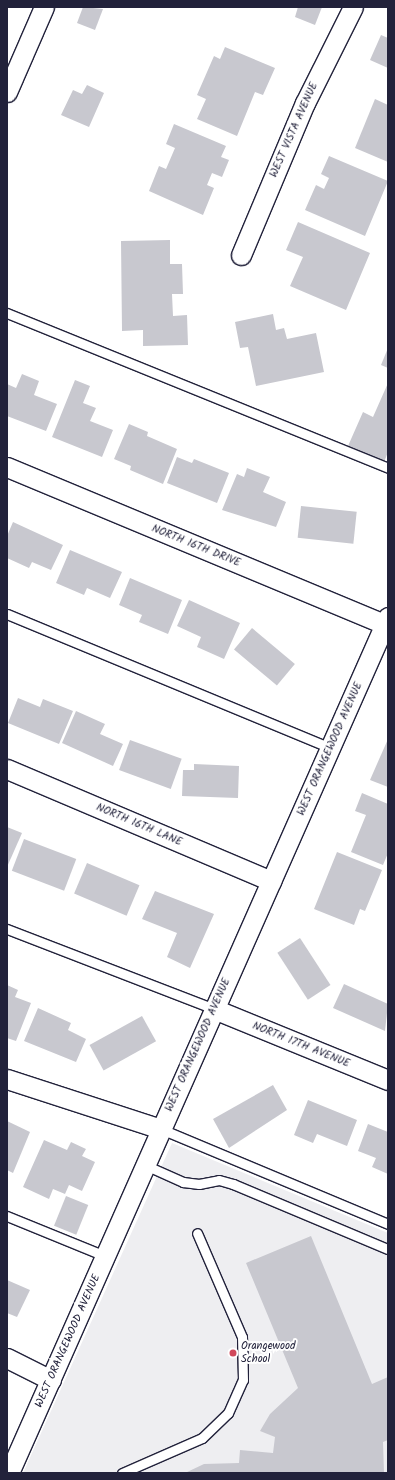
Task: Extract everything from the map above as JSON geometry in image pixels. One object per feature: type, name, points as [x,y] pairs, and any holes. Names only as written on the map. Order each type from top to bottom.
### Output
[{"type":"street","points":[[7,92],[44,7]]},
{"type":"street","name":"WEST VISTA AVENUE","points":[[242,255],[305,103],[353,7]]},
{"type":"street","name":"NORTH 16TH DRIVE","points":[[7,467],[386,620]]},
{"type":"street","name":"WEST ORANGEWOOD AVENUE","points":[[9,1473],[386,620]]},
{"type":"street","name":"NORTH 16TH LANE","points":[[7,769],[270,881]]},
{"type":"street","name":"NORTH 17TH AVENUE","points":[[214,1009],[388,1080]]},
{"type":"street","points":[[7,1079],[161,1129]]},
{"type":"street","points":[[7,1358],[51,1380]]},
{"type":"lane","points":[[7,313],[388,468]]},
{"type":"lane","points":[[7,614],[330,748]]},
{"type":"lane","points":[[7,929],[214,1009]]},
{"type":"lane","points":[[161,1129],[388,1224]]},
{"type":"lane","points":[[145,1165],[183,1182],[199,1184],[219,1180],[233,1184],[388,1249]]},
{"type":"lane","points":[[7,1216],[105,1256]]},
{"type":"lane","points":[[122,1473],[202,1438],[228,1413],[243,1380],[242,1337],[197,1233]]},
{"type":"shaded area","name":"Orangewood School","points":[[172,1143],[388,1233],[388,1473],[23,1473]]},
{"type":"building","points":[[83,7],[103,9],[95,30],[77,23]]},
{"type":"building","points":[[298,7],[322,7],[315,25],[295,17]]},
{"type":"building","points":[[381,35],[388,38],[388,68],[370,60]]},
{"type":"building","points":[[225,47],[275,68],[263,95],[255,92],[237,136],[197,119],[206,99],[197,95],[214,56],[220,59]]},
{"type":"building","points":[[87,85],[104,93],[89,127],[61,115],[73,90],[82,94]]},
{"type":"building","points":[[375,99],[388,105],[388,162],[355,148]]},
{"type":"building","points":[[174,124],[226,146],[221,157],[229,160],[222,177],[212,173],[207,185],[214,188],[203,215],[149,191],[159,166],[166,169],[175,148],[166,144]]},
{"type":"building","points":[[329,156],[388,181],[365,236],[305,210],[316,185],[324,189],[329,178],[321,174]]},
{"type":"building","points":[[298,222],[370,253],[346,310],[290,286],[303,257],[286,250]]},
{"type":"building","points":[[170,240],[170,264],[182,264],[183,294],[172,294],[173,316],[187,315],[188,345],[143,346],[143,330],[122,331],[121,241]]},
{"type":"building","points":[[273,314],[276,330],[284,328],[287,339],[316,333],[324,372],[256,386],[248,347],[240,348],[235,322]]},
{"type":"building","points":[[388,348],[388,368],[381,365]]},
{"type":"building","points":[[22,374],[39,381],[34,395],[57,404],[46,431],[7,416],[7,384],[16,388]]},
{"type":"building","points":[[75,380],[90,386],[83,403],[96,408],[90,421],[113,430],[102,457],[52,437]]},
{"type":"building","points":[[388,383],[388,452],[384,462],[348,446],[363,412],[373,417]]},
{"type":"building","points":[[129,424],[148,432],[147,436],[177,449],[163,484],[130,470],[131,466],[114,459]]},
{"type":"building","points":[[177,457],[192,463],[194,459],[229,473],[217,503],[167,483]]},
{"type":"building","points":[[247,468],[270,477],[263,492],[286,502],[276,527],[222,510],[237,474],[244,477]]},
{"type":"building","points":[[301,506],[357,512],[353,544],[298,538]]},
{"type":"building","points":[[13,522],[63,545],[51,570],[32,562],[29,568],[7,558],[7,536]]},
{"type":"building","points":[[70,550],[122,572],[110,598],[87,588],[84,595],[56,583]]},
{"type":"building","points":[[130,578],[182,600],[168,634],[139,622],[142,615],[119,605]]},
{"type":"building","points":[[189,600],[240,623],[224,659],[197,647],[201,637],[177,626]]},
{"type":"building","points":[[252,628],[295,664],[277,685],[234,649]]},
{"type":"building","points":[[18,698],[40,707],[43,699],[73,711],[59,744],[8,723]]},
{"type":"building","points":[[76,711],[105,724],[100,734],[123,744],[113,766],[62,743]]},
{"type":"building","points":[[388,739],[388,787],[370,780]]},
{"type":"building","points":[[130,740],[182,759],[171,789],[119,770]]},
{"type":"building","points":[[194,764],[239,766],[238,798],[182,796],[183,770],[194,770]]},
{"type":"building","points":[[362,793],[388,804],[388,853],[383,865],[351,852],[366,815],[355,811]]},
{"type":"building","points":[[7,827],[22,833],[7,867]]},
{"type":"building","points":[[24,839],[76,859],[64,891],[12,871]]},
{"type":"building","points":[[337,852],[382,870],[365,911],[360,909],[354,925],[314,909]]},
{"type":"building","points":[[87,863],[139,885],[127,916],[74,893]]},
{"type":"building","points":[[155,891],[214,914],[190,968],[167,957],[177,933],[142,919]]},
{"type":"building","points":[[300,938],[330,985],[308,1000],[277,953]]},
{"type":"building","points":[[344,984],[388,1004],[385,1031],[333,1008]]},
{"type":"building","points":[[7,985],[18,990],[15,997],[31,1003],[16,1041],[7,1038]]},
{"type":"building","points":[[38,1008],[71,1023],[68,1030],[86,1039],[76,1062],[24,1041]]},
{"type":"building","points":[[142,1016],[156,1041],[104,1070],[90,1045]]},
{"type":"building","points":[[273,1085],[287,1110],[229,1148],[213,1119]]},
{"type":"building","points":[[308,1100],[357,1120],[347,1146],[317,1134],[313,1143],[294,1135]]},
{"type":"building","points":[[7,1121],[30,1132],[13,1173],[7,1170]]},
{"type":"building","points":[[368,1124],[388,1132],[388,1174],[372,1167],[376,1158],[358,1151]]},
{"type":"building","points":[[44,1140],[67,1150],[71,1142],[86,1149],[82,1156],[95,1162],[82,1191],[69,1185],[65,1194],[53,1189],[49,1199],[23,1187]]},
{"type":"building","points":[[66,1196],[88,1205],[76,1235],[54,1226]]},
{"type":"building","points":[[311,1236],[372,1384],[388,1377],[388,1440],[383,1442],[384,1473],[185,1473],[204,1464],[239,1463],[240,1450],[273,1453],[275,1437],[260,1431],[270,1414],[298,1388],[246,1263]]},
{"type":"building","points":[[7,1280],[30,1290],[17,1317],[7,1313]]},
{"type":"place","name":"Orangewood School","points":[[233,1353]]}]
